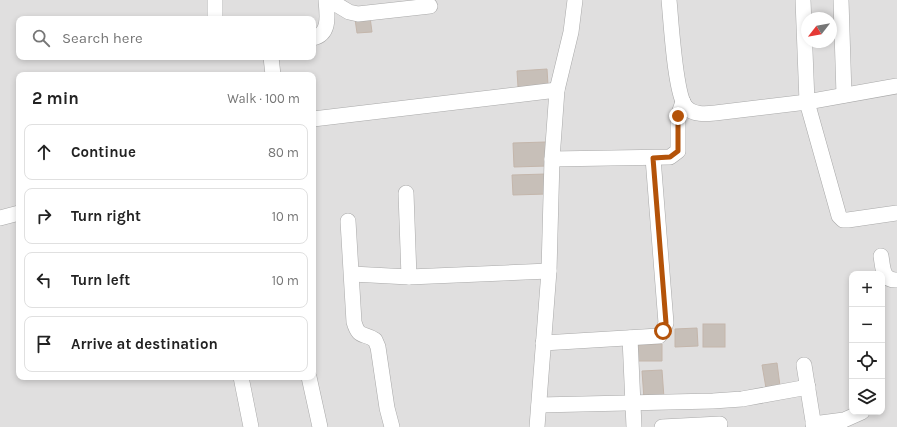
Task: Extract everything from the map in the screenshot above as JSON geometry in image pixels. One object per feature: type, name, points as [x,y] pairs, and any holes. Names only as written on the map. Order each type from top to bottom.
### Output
[{"type":"street","points":[[215,0],[215,16]]},
{"type":"street","points":[[316,37],[323,34],[326,30],[326,0]]},
{"type":"street","points":[[329,0],[348,12],[358,14],[430,6]]},
{"type":"street","points":[[537,427],[549,271],[552,159],[557,90],[571,32],[575,0]]},
{"type":"street","points":[[552,159],[670,157],[678,151],[678,116],[683,102],[672,42],[669,0]]},
{"type":"street","points":[[803,0],[807,102],[839,216],[843,220],[848,220],[897,213]]},
{"type":"street","points":[[840,0],[844,96]]},
{"type":"street","points":[[271,60],[273,72]]},
{"type":"street","points":[[683,102],[691,111],[702,114],[807,102],[897,86]]},
{"type":"street","points":[[316,119],[557,90]]},
{"type":"street","points":[[543,343],[659,336],[663,331],[666,323],[653,158]]},
{"type":"street","points":[[406,193],[408,277]]},
{"type":"street","points":[[0,218],[16,214]]},
{"type":"street","points":[[348,221],[354,322],[356,331],[362,336],[375,340],[378,347],[386,408],[392,427]]},
{"type":"street","points":[[881,256],[883,272],[886,277],[892,280],[897,280]]},
{"type":"street","points":[[352,274],[408,277],[549,271]]},
{"type":"street","points":[[630,338],[634,427]]},
{"type":"street","points":[[804,365],[814,426],[844,420],[855,415]]},
{"type":"street","points":[[242,380],[251,427]]},
{"type":"street","points":[[310,380],[320,427]]},
{"type":"street","points":[[538,405],[713,401],[742,399],[808,387]]},
{"type":"street","points":[[662,427],[720,424]]},
{"type":"shaded area","points":[[0,0],[897,0],[897,427],[0,427]]},
{"type":"building","points":[[370,17],[372,32],[357,33],[355,19]]},
{"type":"building","points":[[547,69],[548,85],[518,87],[517,71]]},
{"type":"building","points":[[546,142],[547,166],[514,167],[513,143]]},
{"type":"building","points":[[546,174],[547,194],[513,195],[512,175]]},
{"type":"building","points":[[703,324],[725,324],[725,347],[703,347]]},
{"type":"building","points":[[697,328],[698,346],[675,347],[675,329]]},
{"type":"building","points":[[662,344],[662,361],[636,361],[636,345]]},
{"type":"building","points":[[777,363],[780,386],[766,388],[762,365]]},
{"type":"building","points":[[662,370],[664,398],[644,399],[642,371]]},
{"type":"route","points":[[663,331],[666,323],[653,158],[670,157],[678,151],[678,116]]}]
